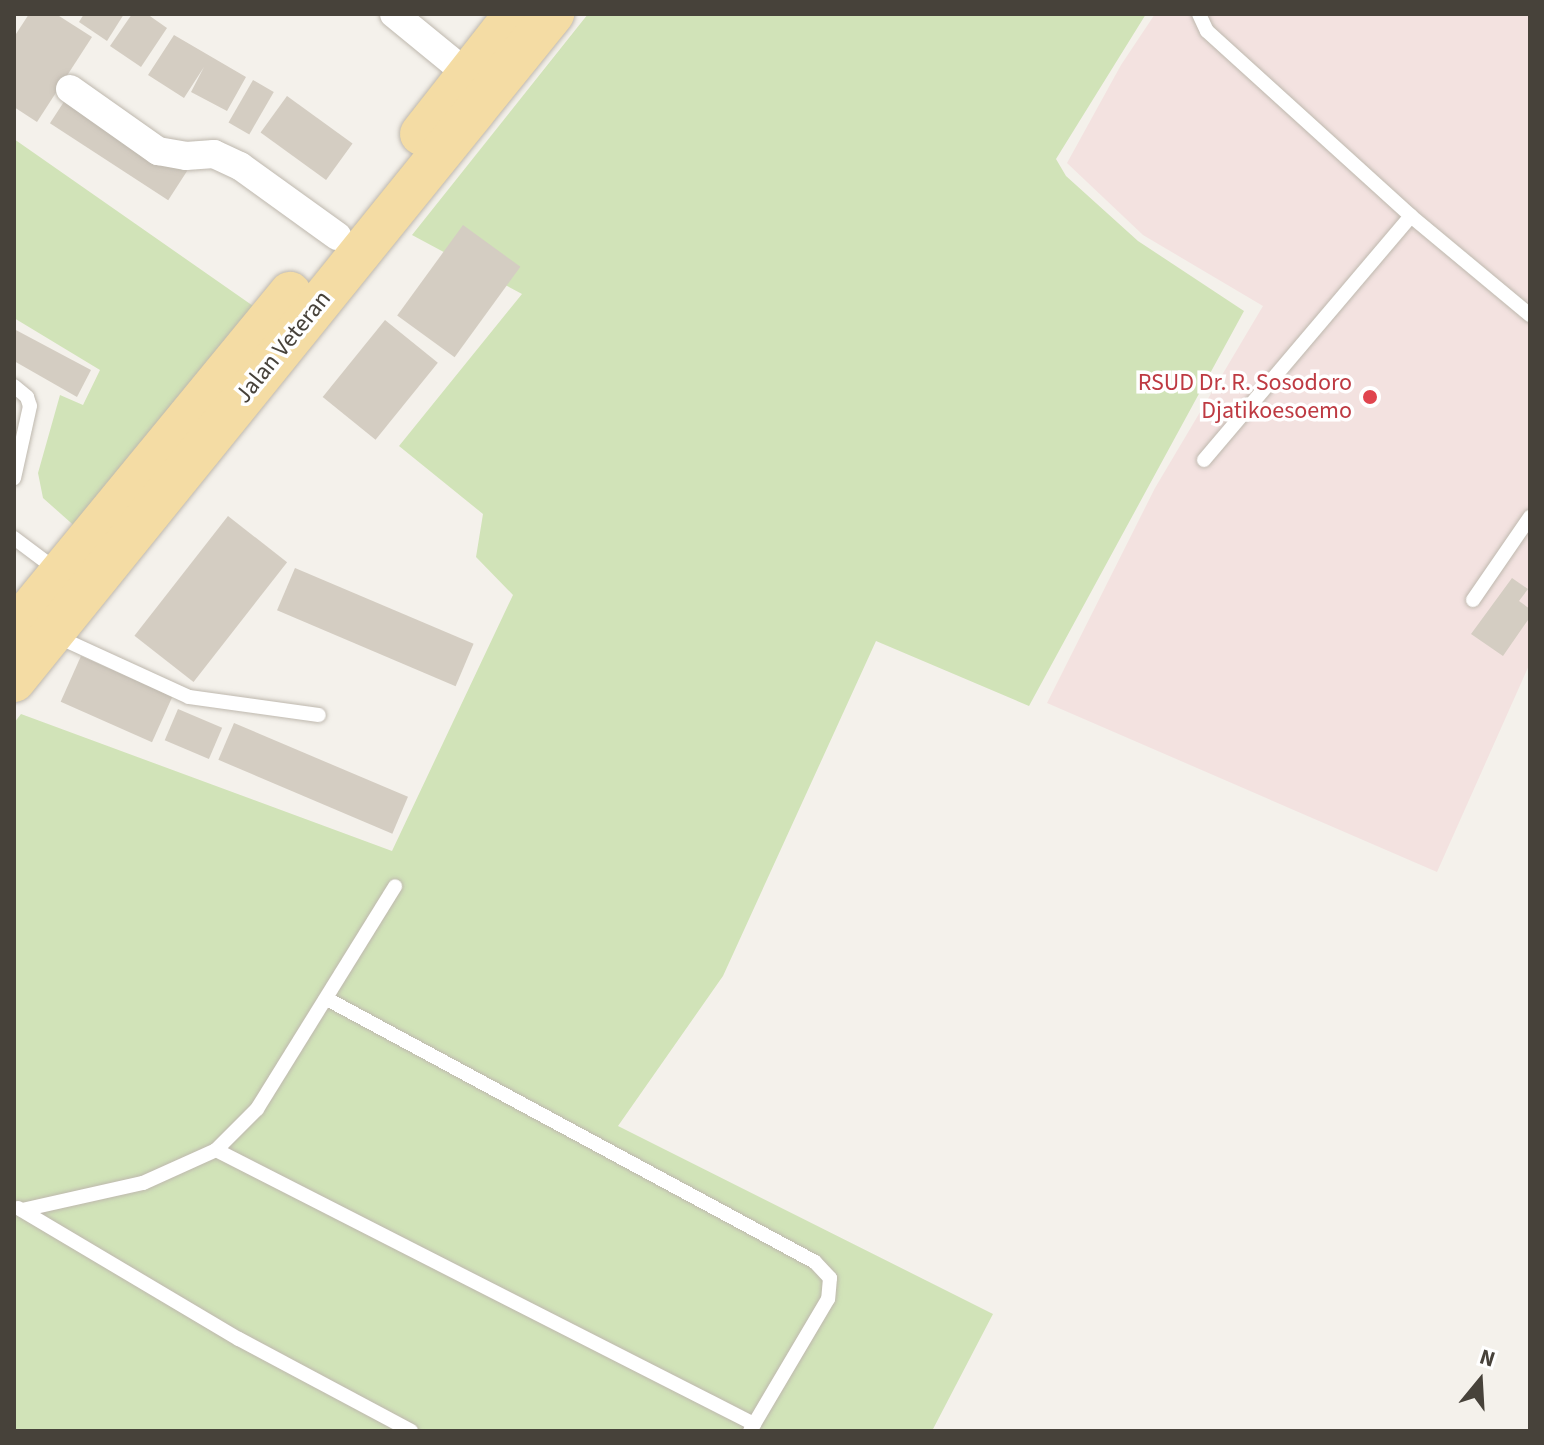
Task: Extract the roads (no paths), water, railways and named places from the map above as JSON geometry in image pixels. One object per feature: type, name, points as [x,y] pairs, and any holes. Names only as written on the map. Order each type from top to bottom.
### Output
[{"type":"main road","name":"Jalan Veteran","points":[[14,681],[59,571],[337,236],[515,14]]},
{"type":"main road","name":"Jalan Veteran","points":[[33,631],[553,14]]},
{"type":"street","points":[[394,14],[466,73]]},
{"type":"street","points":[[70,89],[158,151],[186,156],[214,154],[240,166],[337,236]]},
{"type":"lane","points":[[1199,14],[1207,31],[1411,216],[1530,315]]},
{"type":"lane","points":[[1204,460],[1411,216]]},
{"type":"lane","points":[[14,386],[27,397],[30,406],[14,478]]},
{"type":"lane","points":[[1473,600],[1530,517]]},
{"type":"lane","points":[[14,538],[59,571]]},
{"type":"lane","points":[[33,631],[189,697],[319,715]]},
{"type":"lane","points":[[18,1208],[143,1183],[216,1150],[257,1109],[395,886]]},
{"type":"lane","points":[[216,1150],[752,1427],[828,1299],[830,1278],[815,1262],[327,999]]},
{"type":"lane","points":[[18,1208],[239,1339],[411,1431]]},
{"type":"place","name":"RSUD Dr. R. Sosodoro Djatikoesoemo","points":[[1370,397]]}]
